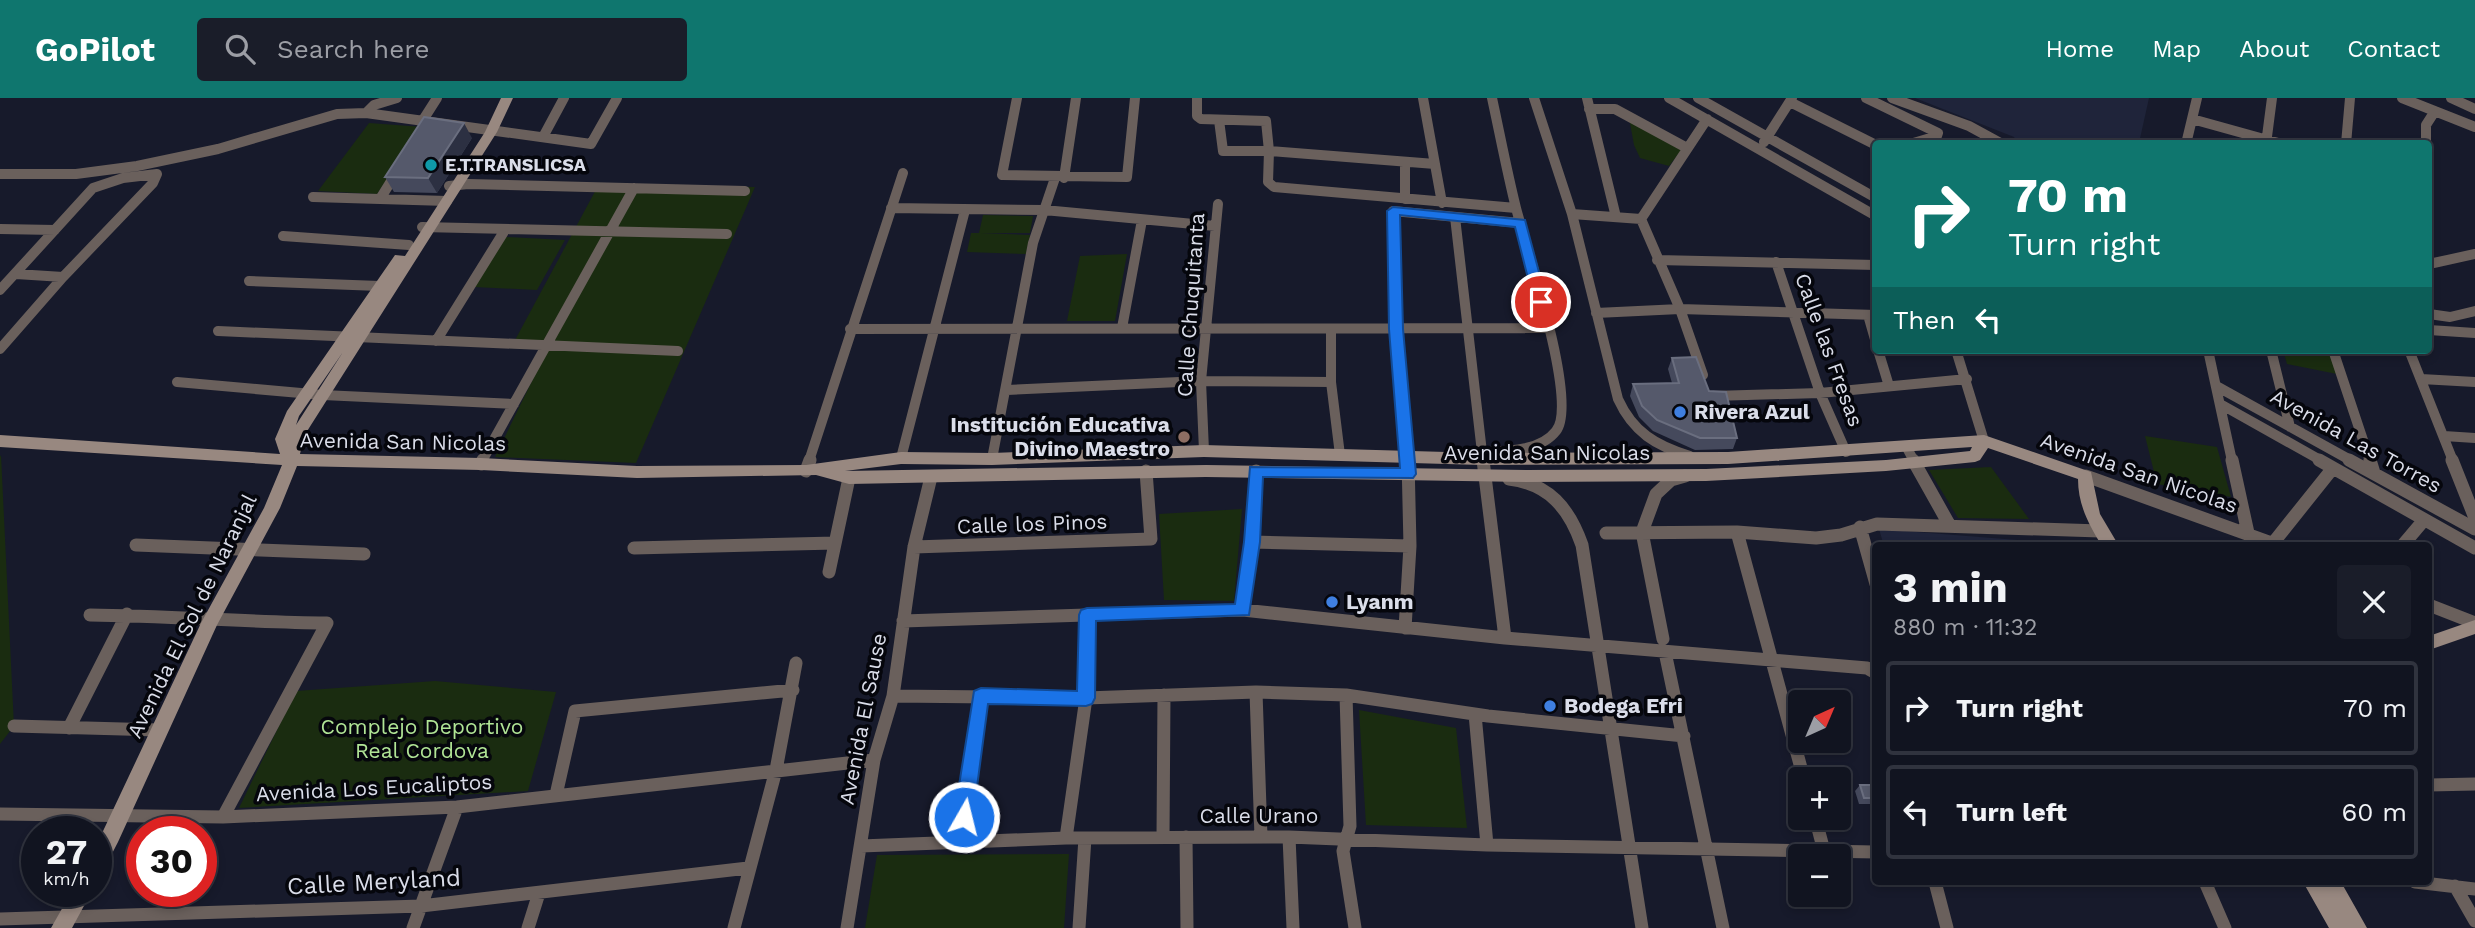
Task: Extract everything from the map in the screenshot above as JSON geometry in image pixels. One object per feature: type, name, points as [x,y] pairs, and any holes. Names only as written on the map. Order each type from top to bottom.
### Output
[{"type":"street","points":[[361,98],[367,110]]},
{"type":"street","points":[[0,174],[76,174],[137,166],[218,149],[337,114],[367,110],[397,98]]},
{"type":"street","points":[[423,120],[437,98]]},
{"type":"street","name":"Avenida El Sol de Naranjal","points":[[289,460],[283,446],[285,429],[307,394],[353,339],[453,186],[505,98]]},
{"type":"street","points":[[543,137],[564,98]]},
{"type":"street","points":[[367,110],[486,131],[592,144],[617,98]]},
{"type":"street","points":[[1017,98],[1002,175],[1059,178],[1127,177],[1135,98]]},
{"type":"street","points":[[992,459],[1033,243],[1059,178],[1076,98]]},
{"type":"street","points":[[1197,98],[1197,116],[1219,120],[1265,120],[1269,151],[1268,182],[1274,187],[1516,208]]},
{"type":"street","points":[[1423,98],[1442,203]]},
{"type":"street","points":[[1483,466],[1505,452],[1540,442],[1553,433],[1562,421],[1562,393],[1492,98]]},
{"type":"street","points":[[1534,98],[1572,214],[1625,419],[1644,438],[1695,466],[1671,480],[1656,494],[1642,532],[1723,928]]},
{"type":"street","points":[[1669,98],[1872,214]]},
{"type":"street","points":[[1698,98],[1872,195]]},
{"type":"street","points":[[1866,98],[1938,133],[1937,136],[1924,140]]},
{"type":"street","points":[[1892,98],[1969,126],[1995,140]]},
{"type":"street","points":[[2187,140],[2197,98]]},
{"type":"street","points":[[2266,140],[2272,98]]},
{"type":"street","points":[[2346,140],[2350,98]]},
{"type":"street","points":[[2402,98],[2475,127]]},
{"type":"street","points":[[2451,98],[2471,107],[2457,120]]},
{"type":"street","points":[[1759,148],[1791,100],[1872,143]]},
{"type":"street","points":[[1616,217],[1588,103],[1615,109],[1688,148]]},
{"type":"street","points":[[2426,140],[2426,125],[2435,111]]},
{"type":"street","points":[[1641,219],[1707,119]]},
{"type":"street","points":[[2192,119],[2263,140]]},
{"type":"street","points":[[1219,120],[1223,151],[1269,151],[1436,164]]},
{"type":"street","points":[[1405,162],[1405,199]]},
{"type":"street","points":[[380,199],[402,165]]},
{"type":"street","points":[[0,290],[99,185],[150,173],[157,174],[153,183],[63,277],[0,349]]},
{"type":"street","points":[[806,471],[850,329],[903,173]]},
{"type":"street","points":[[453,186],[745,191]]},
{"type":"street","points":[[481,464],[634,188]]},
{"type":"street","points":[[313,197],[443,201]]},
{"type":"street","points":[[1860,207],[1872,199]]},
{"type":"street","name":"Calle Chuquitanta","points":[[1204,451],[1200,381],[1218,204]]},
{"type":"street","points":[[891,208],[1044,211],[1216,226]]},
{"type":"street","points":[[901,458],[965,210]]},
{"type":"street","points":[[1405,628],[1410,546],[1408,457],[1396,329],[1393,211],[1521,223]]},
{"type":"street","points":[[1572,214],[1641,219]]},
{"type":"street","points":[[1455,217],[1505,638]]},
{"type":"street","points":[[1122,328],[1142,219]]},
{"type":"street","points":[[1641,219],[1680,309],[1710,396],[1820,393],[1967,379]]},
{"type":"street","points":[[426,228],[727,234]]},
{"type":"street","name":"Avenida El Sol de Naranjal","points":[[112,836],[210,621],[251,548],[284,480],[297,435],[323,396],[379,286],[409,245],[426,228]]},
{"type":"street","points":[[0,229],[55,230]]},
{"type":"street","points":[[436,341],[505,230]]},
{"type":"street","points":[[283,236],[409,245]]},
{"type":"street","points":[[2432,263],[2475,254]]},
{"type":"street","points":[[1657,260],[1872,265]]},
{"type":"street","name":"Calle las Fresas","points":[[1776,261],[1820,393],[1846,452]]},
{"type":"street","points":[[16,274],[63,277]]},
{"type":"street","points":[[250,281],[379,286]]},
{"type":"street","points":[[1597,313],[1680,309],[1872,315]]},
{"type":"street","points":[[2433,315],[2449,317],[2475,311]]},
{"type":"street","points":[[850,329],[1547,328]]},
{"type":"street","points":[[1332,329],[1331,382],[1340,455]]},
{"type":"street","points":[[2432,330],[2475,333]]},
{"type":"street","points":[[218,331],[353,339],[678,351]]},
{"type":"street","points":[[1879,354],[1889,386]]},
{"type":"street","points":[[1958,354],[1984,441]]},
{"type":"street","points":[[2209,354],[2248,533]]},
{"type":"street","points":[[2272,354],[2290,427]]},
{"type":"street","points":[[2334,354],[2374,473]]},
{"type":"street","points":[[2411,354],[2472,497],[2475,518]]},
{"type":"street","points":[[2421,379],[2475,382]]},
{"type":"street","points":[[1007,390],[1200,381],[1331,382]]},
{"type":"street","points":[[177,382],[323,396],[514,404]]},
{"type":"street","name":"Avenida Las Torres","points":[[2218,387],[2475,528]]},
{"type":"street","name":"Avenida Las Torres","points":[[2222,405],[2475,548]]},
{"type":"street","points":[[2444,436],[2475,438]]},
{"type":"street","name":"Avenida San Nicolas","points":[[1695,466],[1767,474],[1916,464],[1975,456],[1984,441]]},
{"type":"street","name":"Avenida San Nicolas","points":[[806,471],[849,478],[1146,471],[1408,474],[1483,466],[1695,466],[1984,441],[2270,542]]},
{"type":"street","name":"Avenida San Nicolas","points":[[0,442],[289,460],[481,464],[636,472],[806,471],[901,458],[992,459],[1204,451],[1408,457],[1483,466]]},
{"type":"street","points":[[1907,448],[1950,526]]},
{"type":"street","points":[[1483,466],[1536,485],[1558,499],[1571,514],[1580,536],[1587,560],[1642,928]]},
{"type":"street","points":[[2279,542],[2333,468]]},
{"type":"street","name":"Calle los Pinos","points":[[914,547],[1151,539],[1146,471]]},
{"type":"street","points":[[1243,610],[1252,542],[1256,471]]},
{"type":"street","points":[[2080,474],[2086,499],[2105,540]]},
{"type":"street","name":"Avenida El Sause","points":[[847,928],[874,760],[893,696],[914,547],[931,477]]},
{"type":"street","points":[[829,572],[849,478]]},
{"type":"street","points":[[2405,542],[2424,520]]},
{"type":"street","points":[[1606,533],[1737,532],[1816,538],[1841,535],[1877,524],[1950,526],[2105,540]]},
{"type":"street","points":[[1860,527],[1872,570]]},
{"type":"street","points":[[1737,532],[1801,767]]},
{"type":"street","points":[[1252,542],[1410,546]]},
{"type":"street","points":[[634,548],[835,543]]},
{"type":"street","points":[[136,545],[364,554]]},
{"type":"street","points":[[2432,605],[2475,625]]},
{"type":"street","points":[[903,621],[1243,610],[1625,649],[1664,645],[1867,668],[1872,671]]},
{"type":"street","points":[[69,728],[127,614]]},
{"type":"street","points":[[90,615],[127,614],[186,616],[210,621],[327,623],[223,817]]},
{"type":"street","points":[[1066,838],[1086,698],[1087,615]]},
{"type":"street","points":[[2432,642],[2475,625]]},
{"type":"street","points":[[734,928],[776,770],[796,663]]},
{"type":"street","points":[[556,794],[575,711],[793,690]]},
{"type":"street","points":[[893,696],[1086,698],[1256,692],[1346,695],[1475,714],[1684,736]]},
{"type":"street","points":[[1256,692],[1261,837]]},
{"type":"street","points":[[1163,837],[1164,695]]},
{"type":"street","points":[[1346,695],[1350,826],[1343,851],[1355,928]]},
{"type":"street","points":[[961,842],[981,696]]},
{"type":"street","points":[[1475,714],[1487,845]]},
{"type":"street","points":[[14,726],[159,730]]},
{"type":"street","name":"Avenida Los Eucaliptos","points":[[0,814],[223,817],[457,807],[874,760]]},
{"type":"street","points":[[2432,785],[2475,783]]},
{"type":"street","points":[[413,928],[457,807]]},
{"type":"street","points":[[1289,836],[1293,928]]},
{"type":"street","name":"Calle Urano","points":[[861,846],[1066,838],[1289,836],[1487,845],[1656,846]]},
{"type":"street","points":[[1186,837],[1187,928]]},
{"type":"street","points":[[1079,928],[1085,838]]},
{"type":"street","points":[[1656,846],[1788,850]]},
{"type":"street","points":[[1851,852],[1872,852]]},
{"type":"street","name":"Calle Meryland","points":[[0,919],[64,923],[421,906],[748,868]]},
{"type":"street","points":[[2432,884],[2475,888]]},
{"type":"street","points":[[1936,885],[1947,928]]},
{"type":"street","points":[[2205,885],[2225,928]]},
{"type":"street","points":[[2315,885],[2340,928]]},
{"type":"street","points":[[2332,885],[2357,928]]},
{"type":"street","points":[[2455,886],[2475,921]]},
{"type":"street","points":[[528,928],[539,893]]},
{"type":"street","points":[[64,923],[73,907]]},
{"type":"shaded area","points":[[1915,98],[2149,98],[2140,140],[2016,140],[2014,137]]},
{"type":"shaded area","points":[[1879,529],[2030,542],[1883,542]]},
{"type":"green space","points":[[1629,118],[1683,148],[1669,166],[1640,158],[1634,145]]},
{"type":"green space","points":[[369,123],[423,127],[377,194],[318,191]]},
{"type":"green space","points":[[599,184],[755,187],[636,463],[495,457],[549,346],[514,342]]},
{"type":"green space","points":[[983,215],[1033,216],[1030,233],[981,233],[1030,235],[1026,254],[967,252],[971,233],[979,233]]},
{"type":"green space","points":[[506,237],[565,240],[537,290],[474,287]]},
{"type":"green space","points":[[1127,254],[1115,321],[1067,321],[1080,256]]},
{"type":"green space","points":[[2284,354],[2331,354],[2337,374],[2287,364]]},
{"type":"green space","points":[[2145,436],[2217,447],[2231,497],[2157,484]]},
{"type":"green space","points":[[1,455],[14,726],[0,744],[0,457]]},
{"type":"green space","points":[[1991,467],[2029,519],[1958,518],[1929,470]]},
{"type":"green space","points":[[1242,509],[1234,601],[1164,600],[1159,514]]},
{"type":"green space","name":"Complejo Deportivo Real Cordova","points":[[435,681],[556,692],[528,791],[239,808],[296,691]]},
{"type":"green space","points":[[1359,710],[1456,728],[1467,828],[1366,825]]},
{"type":"green space","points":[[1069,854],[1064,928],[865,928],[877,855]]},
{"type":"building","points":[[424,117],[464,123],[428,178],[385,177]]},
{"type":"building","name":"Rivera Azul","points":[[1696,357],[1709,391],[1726,392],[1737,438],[1700,438],[1657,420],[1642,406],[1633,384],[1679,383],[1672,358]]},
{"type":"building","points":[[1860,785],[1872,785],[1872,798],[1864,798]]},
{"type":"place","name":"E.T.TRANSLICSA","points":[[431,165]]},
{"type":"place","name":"Rivera Azul","points":[[1680,412]]},
{"type":"place","name":"Institución Educativa Divino Maestro","points":[[1184,437]]},
{"type":"place","name":"Lyanm","points":[[1332,602]]},
{"type":"place","name":"Bodega Efri","points":[[1550,706]]},
{"type":"route","points":[[964,817],[981,696],[1086,698],[1087,615],[1243,610],[1252,542],[1256,471],[1408,474],[1396,329],[1393,211],[1521,223],[1541,302]]}]
